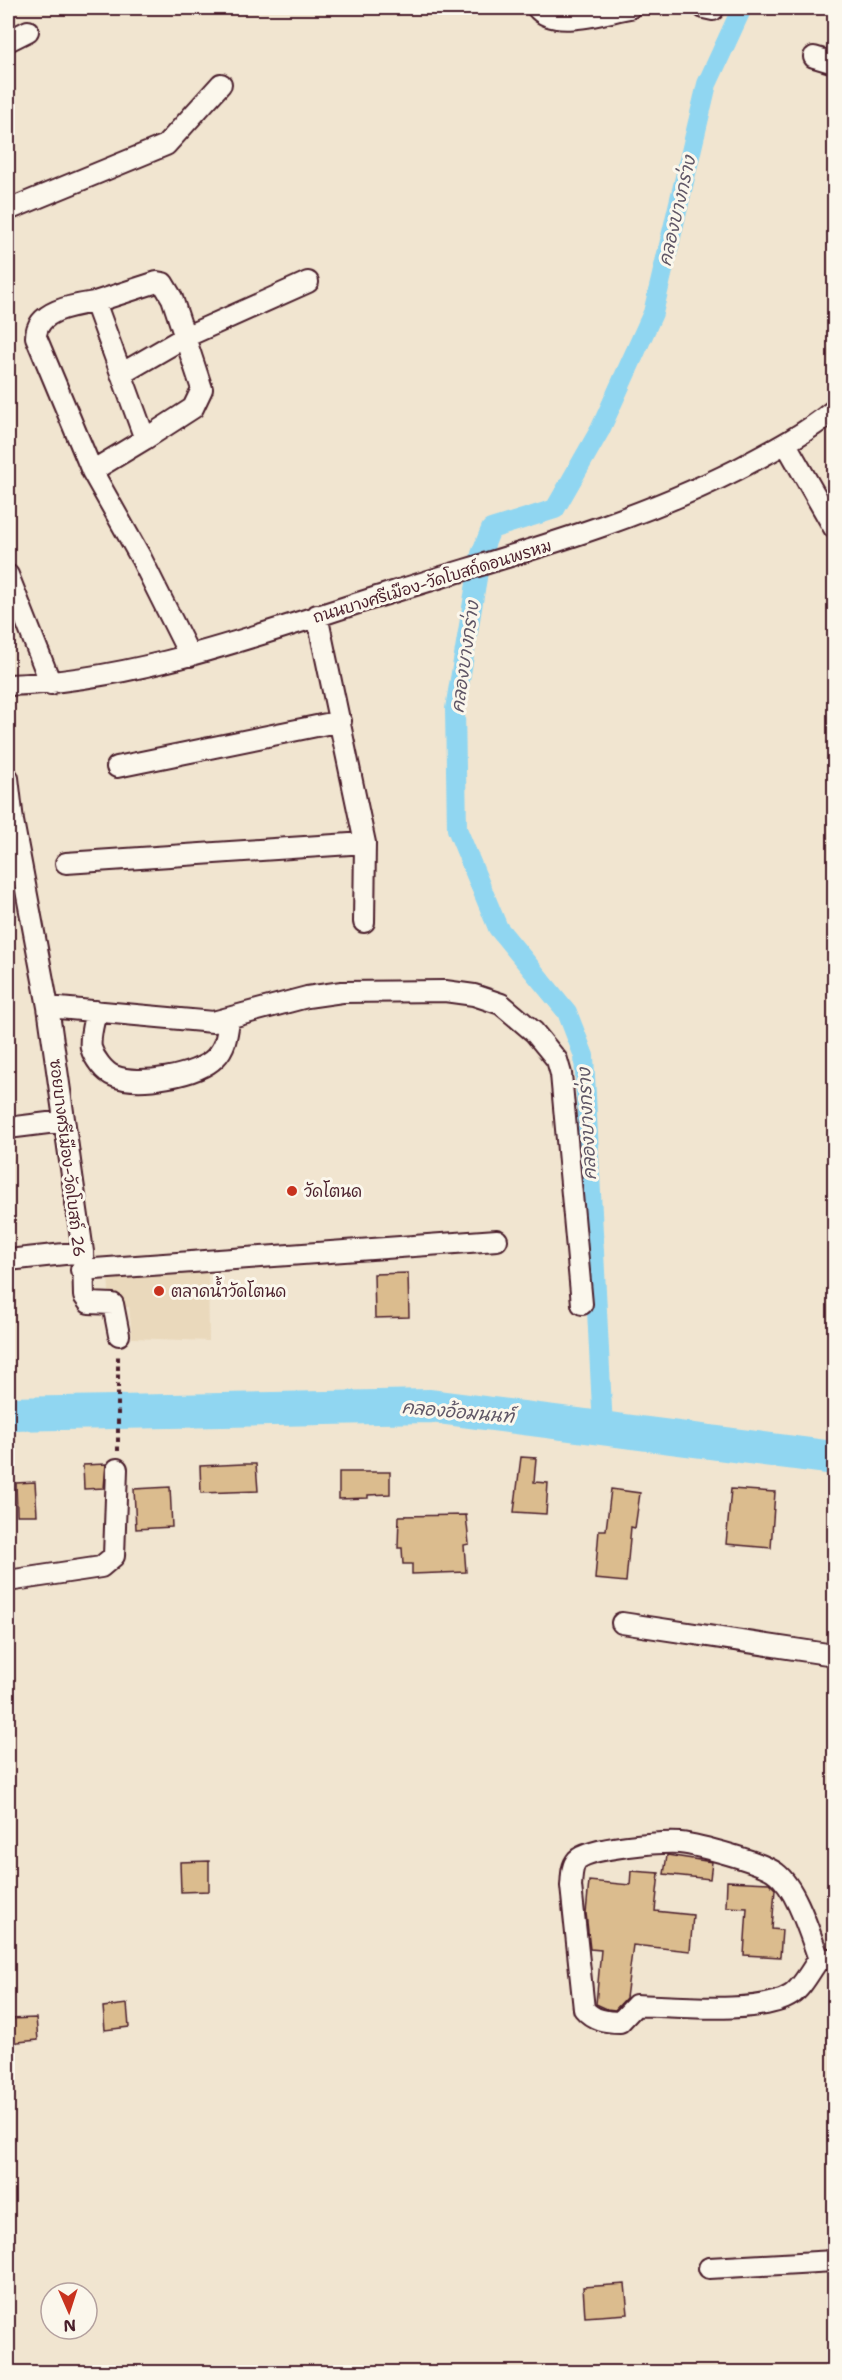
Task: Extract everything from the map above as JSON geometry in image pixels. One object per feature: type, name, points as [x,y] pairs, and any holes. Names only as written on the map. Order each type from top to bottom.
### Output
[{"type":"street","points":[[537,8],[545,16],[558,20],[630,8]]},
{"type":"street","points":[[8,41],[28,31]]},
{"type":"street","points":[[814,57],[834,63]]},
{"type":"street","points":[[8,210],[166,145],[221,84]]},
{"type":"street","points":[[121,374],[185,337],[308,282]]},
{"type":"street","points":[[92,471],[193,408],[198,401],[202,389],[200,378],[172,298],[163,283],[150,283],[95,302],[58,310],[44,320],[36,331],[92,471],[141,558],[190,656]]},
{"type":"street","points":[[95,302],[144,439]]},
{"type":"street","name":"ถนนบางศรีเมือง-วัดโบสถ์ดอนพรหม","points":[[8,685],[51,684],[190,656],[504,559],[638,514],[719,478],[786,444],[834,410]]},
{"type":"street","points":[[786,444],[834,528]]},
{"type":"street","points":[[8,574],[51,684]]},
{"type":"street","points":[[317,615],[365,843],[364,922]]},
{"type":"street","points":[[117,767],[341,721]]},
{"type":"street","name":"ซอยบางศรีเมือง-วัดโบสถ์ 26","points":[[8,778],[13,821],[48,1007],[82,1261],[497,1240]]},
{"type":"street","points":[[66,863],[365,843]]},
{"type":"street","points":[[48,1007],[213,1022],[229,1020],[268,1006],[342,992],[445,991],[474,995],[501,1005],[534,1032],[557,1060],[561,1074],[582,1304]]},
{"type":"street","points":[[96,1011],[91,1048],[102,1067],[113,1076],[129,1080],[199,1071],[215,1058],[225,1044],[229,1020]]},
{"type":"street","points":[[8,1128],[64,1121]]},
{"type":"street","points":[[8,1260],[82,1261],[86,1301],[113,1305],[119,1335]]},
{"type":"street","points":[[8,1581],[109,1563],[114,1556],[117,1469]]},
{"type":"street","points":[[622,1623],[834,1655]]},
{"type":"street","points":[[680,1844],[714,1851],[776,1872],[788,1887],[827,1959],[792,1994],[780,2000],[746,2007],[636,2005],[620,2022],[597,2019],[590,2016],[584,2009],[571,1886],[573,1867],[579,1858],[596,1852],[680,1844]]},
{"type":"street","points":[[709,2268],[834,2261]]},
{"type":"path","points":[[117,1469],[119,1335]]},
{"type":"shaded area","name":"ตลาดน้ำวัดโตนด","points":[[208,1267],[209,1341],[132,1338],[129,1307],[110,1308],[108,1275]]},
{"type":"building","points":[[408,1273],[409,1317],[375,1318],[374,1274]]},
{"type":"building","points":[[521,1457],[536,1458],[534,1482],[548,1483],[546,1514],[514,1512]]},
{"type":"building","points":[[106,1464],[104,1488],[84,1489],[83,1465]]},
{"type":"building","points":[[256,1464],[258,1491],[201,1493],[200,1466]]},
{"type":"building","points":[[339,1472],[390,1472],[390,1494],[368,1495],[368,1498],[339,1499]]},
{"type":"building","points":[[35,1482],[37,1515],[17,1515],[16,1483]]},
{"type":"building","points":[[170,1487],[172,1527],[136,1529],[134,1489]]},
{"type":"building","points":[[611,1489],[640,1493],[635,1528],[631,1527],[626,1582],[595,1579],[599,1530],[606,1530]]},
{"type":"building","points":[[731,1489],[775,1492],[771,1548],[726,1544]]},
{"type":"building","points":[[466,1515],[469,1544],[464,1545],[466,1572],[412,1574],[412,1564],[403,1564],[402,1548],[398,1548],[399,1516]]},
{"type":"building","points":[[667,1855],[712,1862],[710,1879],[664,1874]]},
{"type":"building","points":[[209,1861],[209,1891],[181,1892],[180,1862]]},
{"type":"building","points":[[631,1871],[659,1873],[655,1911],[693,1915],[690,1951],[633,1945],[626,1998],[615,2010],[607,2009],[596,2004],[601,1950],[590,1949],[586,1913],[589,1881],[630,1885]]},
{"type":"building","points":[[727,1881],[769,1883],[775,1889],[772,1929],[782,1930],[780,1957],[744,1955],[747,1908],[726,1907]]},
{"type":"building","points":[[127,2004],[129,2027],[105,2030],[103,2007]]},
{"type":"building","points":[[36,2018],[38,2040],[8,2043],[8,2019]]},
{"type":"building","points":[[625,2284],[628,2314],[585,2317],[583,2287]]},
{"type":"waterway","name":"คลองบางกร่าง","points":[[603,1428],[584,1056],[567,1012],[498,928],[457,829],[455,709],[481,554],[491,529],[555,509],[600,430],[653,313],[707,84],[742,8]]},
{"type":"waterway","name":"คลองอ้อมนนท์","points":[[8,1414],[430,1406],[834,1458]]},
{"type":"place","name":"วัดโตนด","points":[[292,1191]]},
{"type":"place","name":"ตลาดน้ำวัดโตนด","points":[[159,1291]]}]
